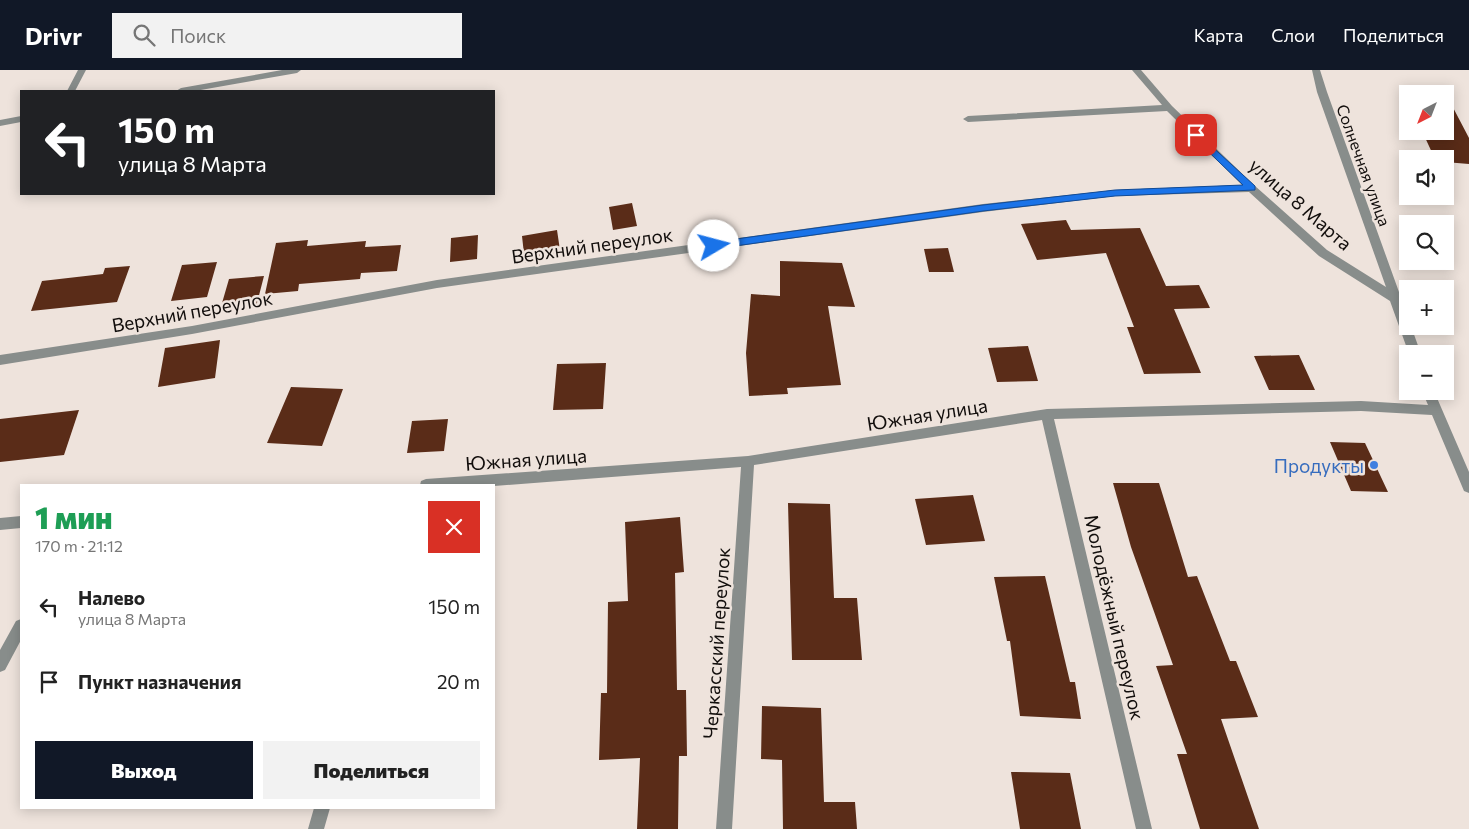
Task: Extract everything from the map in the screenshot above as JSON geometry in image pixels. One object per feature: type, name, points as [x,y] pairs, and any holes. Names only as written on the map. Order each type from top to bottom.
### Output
[{"type":"street","points":[[71,90],[82,70]]},
{"type":"street","points":[[187,90],[297,70]]},
{"type":"street","name":"улица 8 Марта","points":[[1136,70],[1169,108],[1323,253],[1396,298]]},
{"type":"street","name":"Солнечная улица","points":[[1316,70],[1325,102],[1396,298]]},
{"type":"street","points":[[968,119],[1169,108]]},
{"type":"street","points":[[0,123],[20,120]]},
{"type":"street","name":"Верхний переулок","points":[[0,360],[192,330],[437,284],[964,210],[1115,193],[1252,188]]},
{"type":"street","points":[[1396,298],[1412,345]]},
{"type":"street","points":[[1431,400],[1469,487]]},
{"type":"street","name":"Южная улица","points":[[439,484],[748,461],[1047,414],[1361,406],[1435,410]]},
{"type":"street","name":"Молодёжный переулок","points":[[1047,414],[1144,829]]},
{"type":"street","name":"Черкасский переулок","points":[[724,829],[748,461]]},
{"type":"street","points":[[0,524],[20,522]]},
{"type":"street","points":[[0,666],[20,628]]},
{"type":"street","points":[[316,829],[322,809]]},
{"type":"building","points":[[1454,109],[1469,138],[1469,164],[1454,163],[1454,150],[1431,150],[1426,140],[1454,140]]},
{"type":"building","points":[[632,203],[637,226],[613,230],[609,207]]},
{"type":"building","points":[[1066,220],[1071,230],[1140,228],[1166,286],[1199,285],[1210,308],[1174,309],[1201,373],[1144,374],[1127,327],[1134,327],[1106,253],[1037,260],[1021,224]]},
{"type":"building","points":[[557,230],[561,257],[525,263],[522,236]]},
{"type":"building","points":[[478,235],[477,259],[450,262],[451,238]]},
{"type":"building","points":[[308,240],[307,246],[366,241],[365,247],[401,245],[397,271],[361,273],[360,279],[299,284],[298,291],[265,294],[276,243]]},
{"type":"building","points":[[948,248],[954,272],[929,272],[924,249]]},
{"type":"building","points":[[780,261],[842,263],[855,307],[828,306],[841,385],[787,388],[788,394],[749,396],[746,353],[751,294],[780,296]]},
{"type":"building","points":[[217,262],[207,297],[171,301],[182,265]]},
{"type":"building","points":[[130,266],[117,302],[31,311],[42,281],[103,274],[105,268]]},
{"type":"building","points":[[264,276],[256,307],[220,310],[229,279]]},
{"type":"building","points":[[220,340],[215,378],[158,387],[165,348]]},
{"type":"building","points":[[1028,346],[1038,381],[997,382],[988,348]]},
{"type":"building","points":[[1299,355],[1315,390],[1269,390],[1254,356]]},
{"type":"building","points":[[606,363],[603,409],[553,410],[557,364]]},
{"type":"building","points":[[291,387],[343,389],[322,446],[267,443]]},
{"type":"building","points":[[79,410],[64,455],[0,462],[0,419]]},
{"type":"building","points":[[448,419],[444,451],[407,453],[412,421]]},
{"type":"building","points":[[1330,442],[1365,443],[1388,492],[1351,491]]},
{"type":"building","points":[[1113,483],[1159,483],[1188,577],[1197,576],[1230,661],[1236,661],[1258,717],[1221,719],[1259,829],[1200,829],[1177,754],[1187,754],[1156,666],[1173,665],[1131,547]]},
{"type":"building","points":[[973,495],[985,541],[926,545],[915,499]]},
{"type":"building","points":[[788,503],[830,504],[834,598],[857,598],[862,660],[792,660]]},
{"type":"building","points":[[680,517],[684,572],[675,573],[677,690],[686,690],[687,756],[679,756],[678,829],[637,829],[640,758],[599,760],[601,693],[607,693],[608,602],[628,601],[625,522]]},
{"type":"building","points":[[1045,576],[1070,682],[1075,682],[1081,719],[1020,716],[1010,641],[1007,641],[994,577]]},
{"type":"building","points":[[762,706],[821,708],[824,802],[855,802],[857,829],[783,829],[782,760],[761,759]]},
{"type":"building","points":[[1011,772],[1070,773],[1081,829],[1020,829]]},
{"type":"place","name":"Продукты","points":[[1374,465]]},
{"type":"route","points":[[714,246],[983,208],[1115,193],[1252,188],[1196,135]]}]
